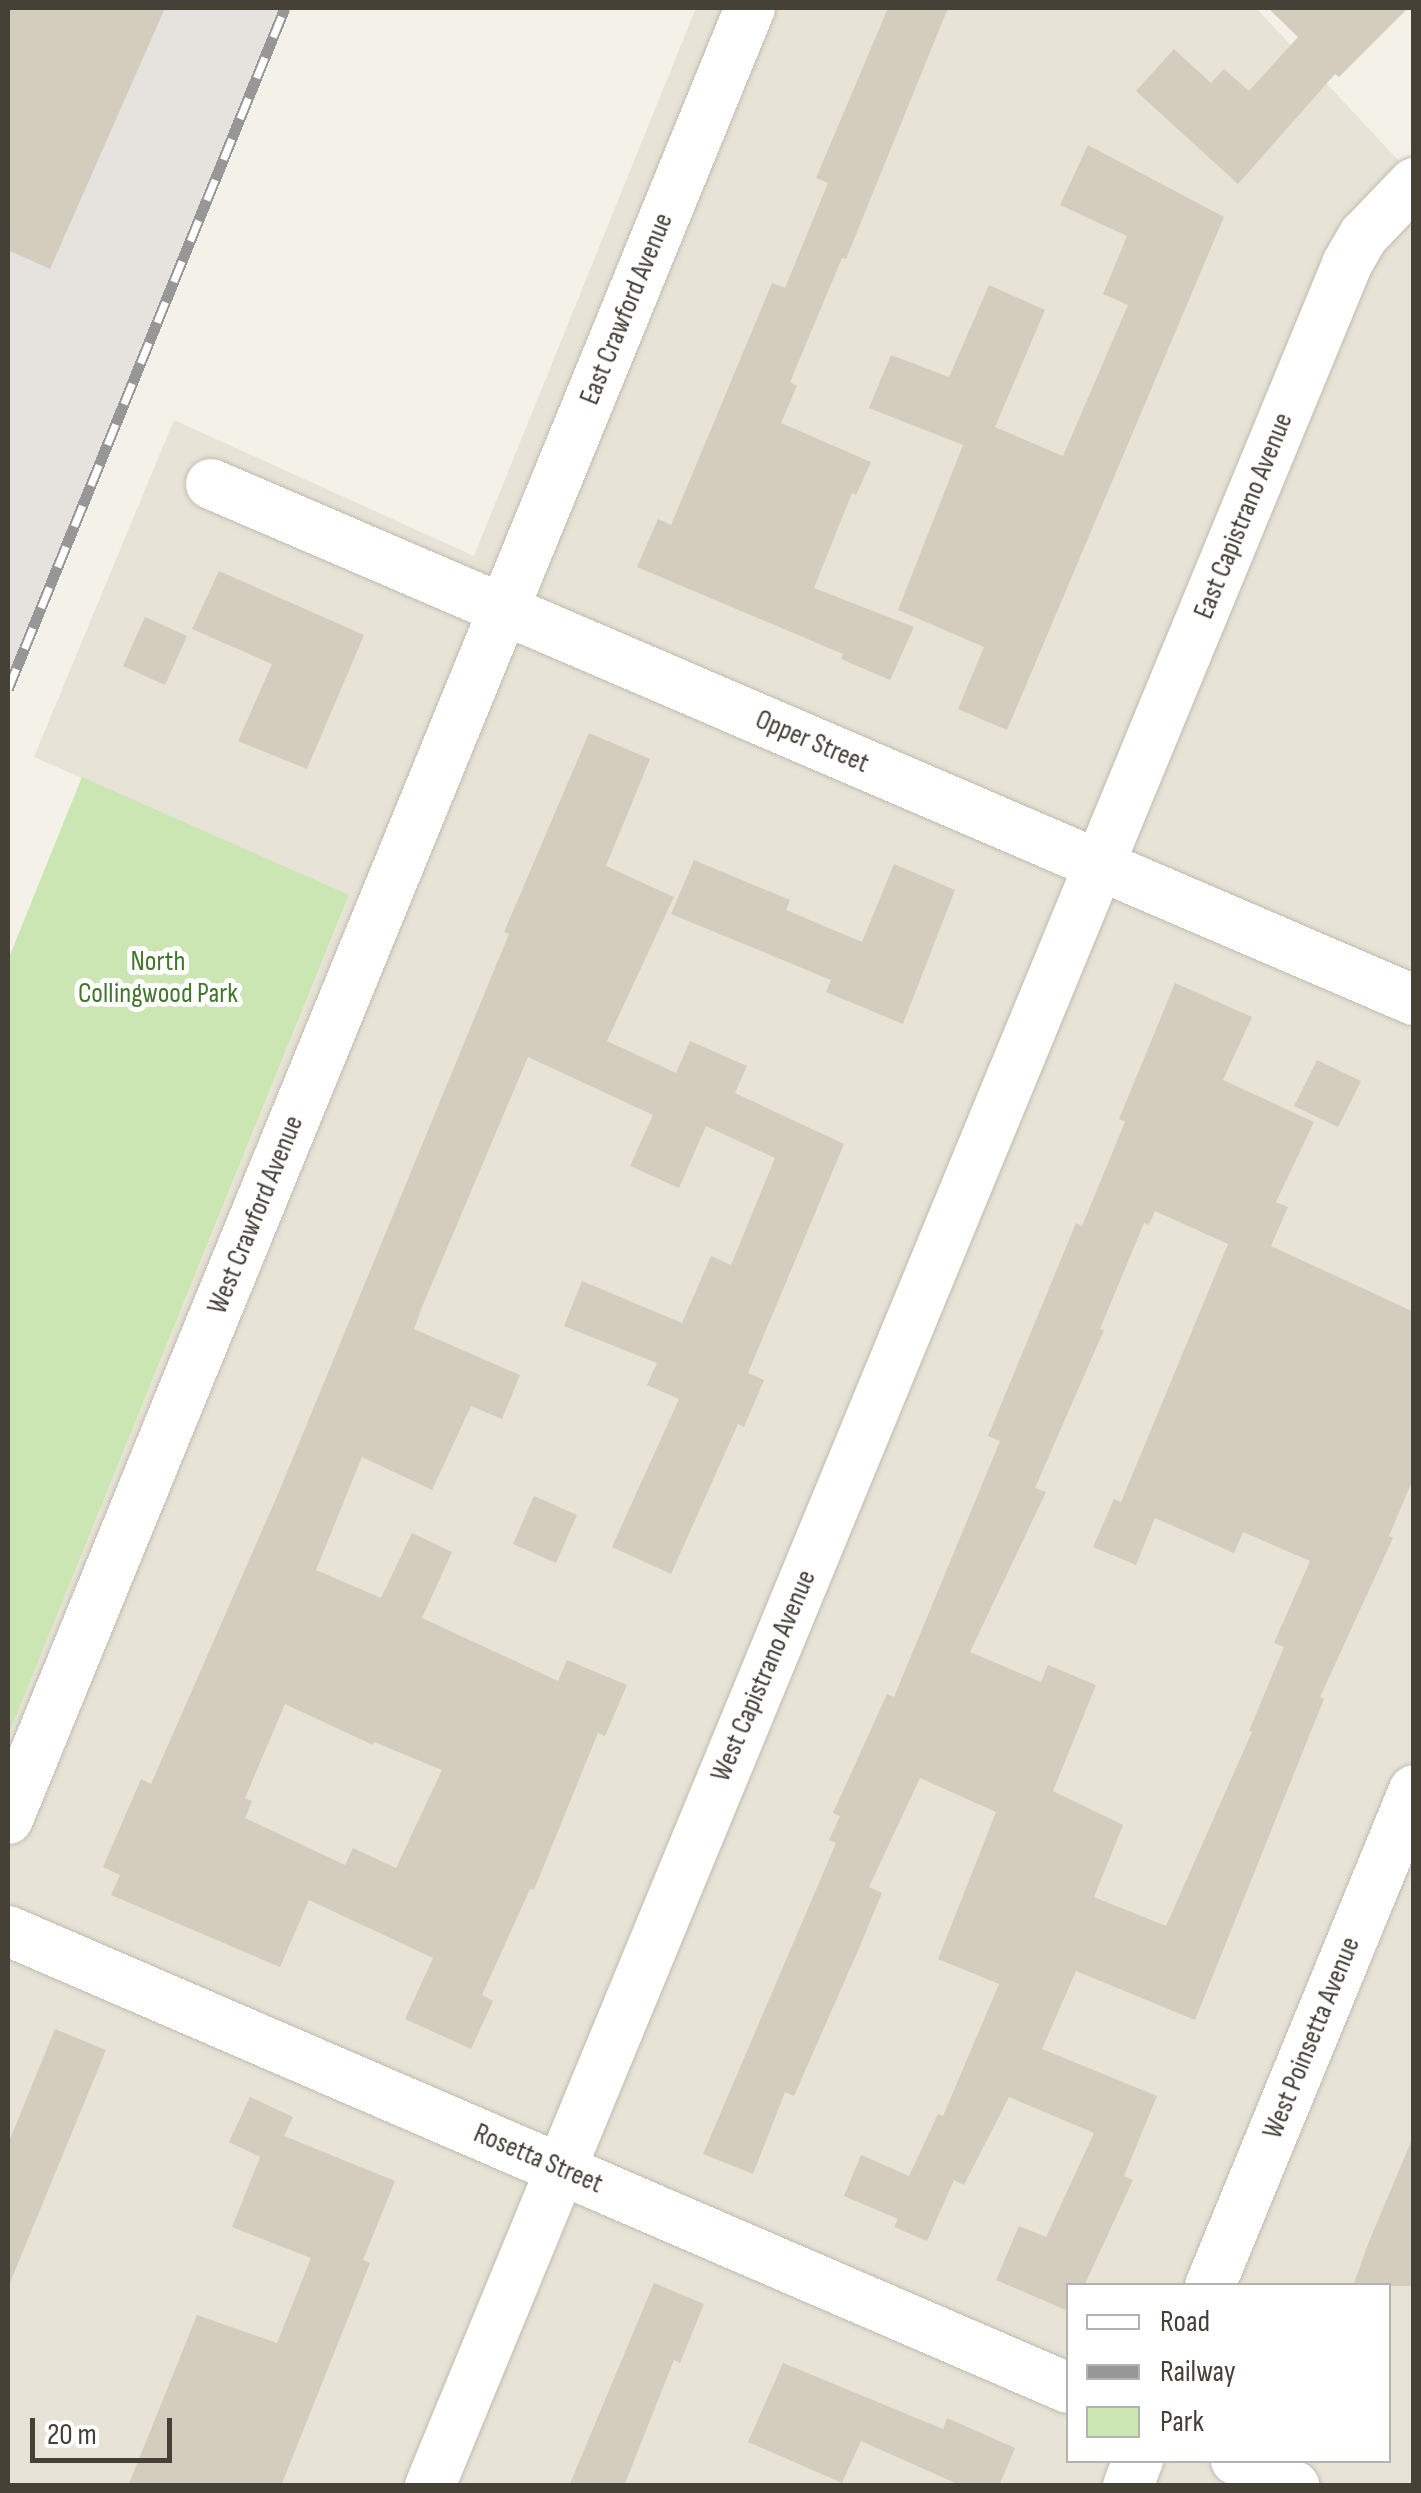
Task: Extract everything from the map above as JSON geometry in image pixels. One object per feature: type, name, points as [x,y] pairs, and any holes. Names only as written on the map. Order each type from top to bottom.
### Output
[{"type":"street","name":"East Crawford Avenue","points":[[505,611],[750,8]]},
{"type":"street","name":"East Capistrano Avenue","points":[[1101,866],[1347,264],[1364,235],[1414,183]]},
{"type":"street","name":"Opper Street","points":[[211,484],[1414,1000]]},
{"type":"street","name":"West Crawford Avenue","points":[[8,1819],[505,611]]},
{"type":"street","name":"West Capistrano Avenue","points":[[430,2486],[1101,866]]},
{"type":"street","name":"West Poinsetta Avenue","points":[[1211,2283],[1414,1790]]},
{"type":"street","name":"Rosetta Street","points":[[8,1931],[1066,2387]]},
{"type":"street","points":[[1243,2463],[1294,2486]]},
{"type":"shaded area","points":[[8,8],[285,8],[8,687]]},
{"type":"shaded area","points":[[696,8],[1256,8],[1413,176],[1413,2485],[8,2486],[8,1736],[349,896],[34,757],[174,420],[474,556]]},
{"type":"green space","name":"North Collingwood Park","points":[[82,777],[349,895],[8,1736],[8,960]]},
{"type":"building","points":[[8,8],[165,8],[50,269],[8,250]]},
{"type":"building","points":[[888,8],[948,8],[846,259],[842,258],[790,382],[797,386],[781,423],[871,462],[856,495],[852,493],[814,588],[914,627],[890,680],[841,659],[843,654],[637,567],[658,519],[671,525],[772,283],[785,288],[828,183],[816,178]]},
{"type":"building","points":[[1268,8],[1408,8],[1339,77],[1335,74],[1238,184],[1136,91],[1174,49],[1211,83],[1224,69],[1249,91],[1298,37]]},
{"type":"building","points":[[1088,145],[1224,217],[1007,730],[958,709],[984,647],[898,610],[963,445],[869,408],[891,355],[949,377],[989,285],[1045,310],[995,427],[1063,456],[1128,305],[1103,294],[1127,236],[1060,205]]},
{"type":"building","points":[[219,571],[364,635],[307,769],[238,741],[272,664],[192,629]]},
{"type":"building","points":[[145,617],[187,636],[165,685],[123,666]]},
{"type":"building","points":[[589,733],[650,759],[606,866],[674,897],[607,1041],[676,1073],[690,1041],[747,1066],[735,1093],[844,1144],[748,1373],[764,1380],[744,1427],[738,1424],[671,1574],[612,1547],[679,1399],[647,1385],[657,1363],[564,1326],[582,1281],[682,1323],[711,1256],[731,1265],[775,1158],[706,1126],[679,1188],[630,1166],[653,1115],[528,1057],[422,1307],[414,1329],[520,1375],[502,1419],[471,1406],[432,1490],[362,1457],[316,1570],[381,1598],[412,1533],[452,1552],[422,1618],[558,1681],[567,1660],[627,1685],[605,1736],[598,1733],[534,1890],[530,1889],[482,1995],[493,2001],[471,2049],[405,2019],[433,1958],[309,1900],[280,1967],[111,1895],[120,1875],[103,1867],[141,1779],[151,1784],[278,1494],[509,934],[504,932]],"holes":[[[285,1704],[373,1745],[374,1742],[442,1770],[396,1868],[353,1848],[345,1865],[245,1818],[252,1801],[245,1798]]]},
{"type":"building","points":[[694,860],[790,900],[786,910],[862,942],[894,864],[955,890],[903,1024],[826,992],[831,980],[671,914]]},
{"type":"building","points":[[1175,983],[1252,1017],[1223,1080],[1314,1122],[1276,1202],[1288,1207],[1271,1246],[1414,1312],[1414,1477],[1389,1536],[1393,1538],[1320,1697],[1324,1699],[1195,2020],[1076,1971],[1042,2049],[1157,2096],[1124,2176],[1133,2180],[1085,2283],[1066,2283],[1066,2310],[996,2280],[1019,2226],[1046,2237],[1094,2133],[1009,2097],[964,2185],[954,2180],[927,2241],[894,2227],[898,2219],[844,2196],[861,2155],[909,2176],[938,2114],[943,2116],[999,1984],[938,1959],[996,1812],[920,1778],[869,1887],[882,1893],[860,1946],[794,2096],[785,2092],[753,2174],[703,2154],[836,1843],[829,1840],[840,1816],[833,1813],[887,1694],[894,1697],[1000,1441],[988,1436],[1076,1223],[1082,1226],[1125,1122],[1119,1119]],"holes":[[[1155,1211],[1228,1244],[1121,1502],[1114,1499],[1093,1547],[1136,1565],[1155,1518],[1234,1553],[1243,1532],[1310,1561],[1274,1643],[1284,1647],[1249,1731],[1252,1732],[1166,1926],[1094,1897],[1123,1825],[1053,1791],[1096,1685],[1048,1665],[1041,1682],[970,1652],[1046,1492],[1035,1488],[1104,1330],[1100,1329],[1144,1223],[1149,1225]]]},
{"type":"building","points":[[1317,1060],[1361,1081],[1338,1127],[1294,1106]]},
{"type":"building","points":[[534,1496],[577,1515],[556,1563],[513,1544]]},
{"type":"building","points":[[55,2029],[106,2050],[9,2285],[8,2144]]},
{"type":"building","points":[[250,2097],[293,2117],[284,2136],[395,2181],[363,2260],[370,2263],[281,2486],[128,2486],[197,2315],[277,2343],[311,2258],[232,2227],[260,2157],[229,2142]]},
{"type":"building","points":[[1413,2137],[1414,2286],[1354,2283]]},
{"type":"building","points":[[654,2283],[704,2304],[680,2363],[674,2360],[624,2486],[569,2486]]},
{"type":"building","points":[[783,2363],[943,2429],[947,2418],[1015,2448],[999,2486],[962,2486],[861,2441],[842,2483],[748,2442]]},
{"type":"railway","points":[[8,689],[285,8]]}]
